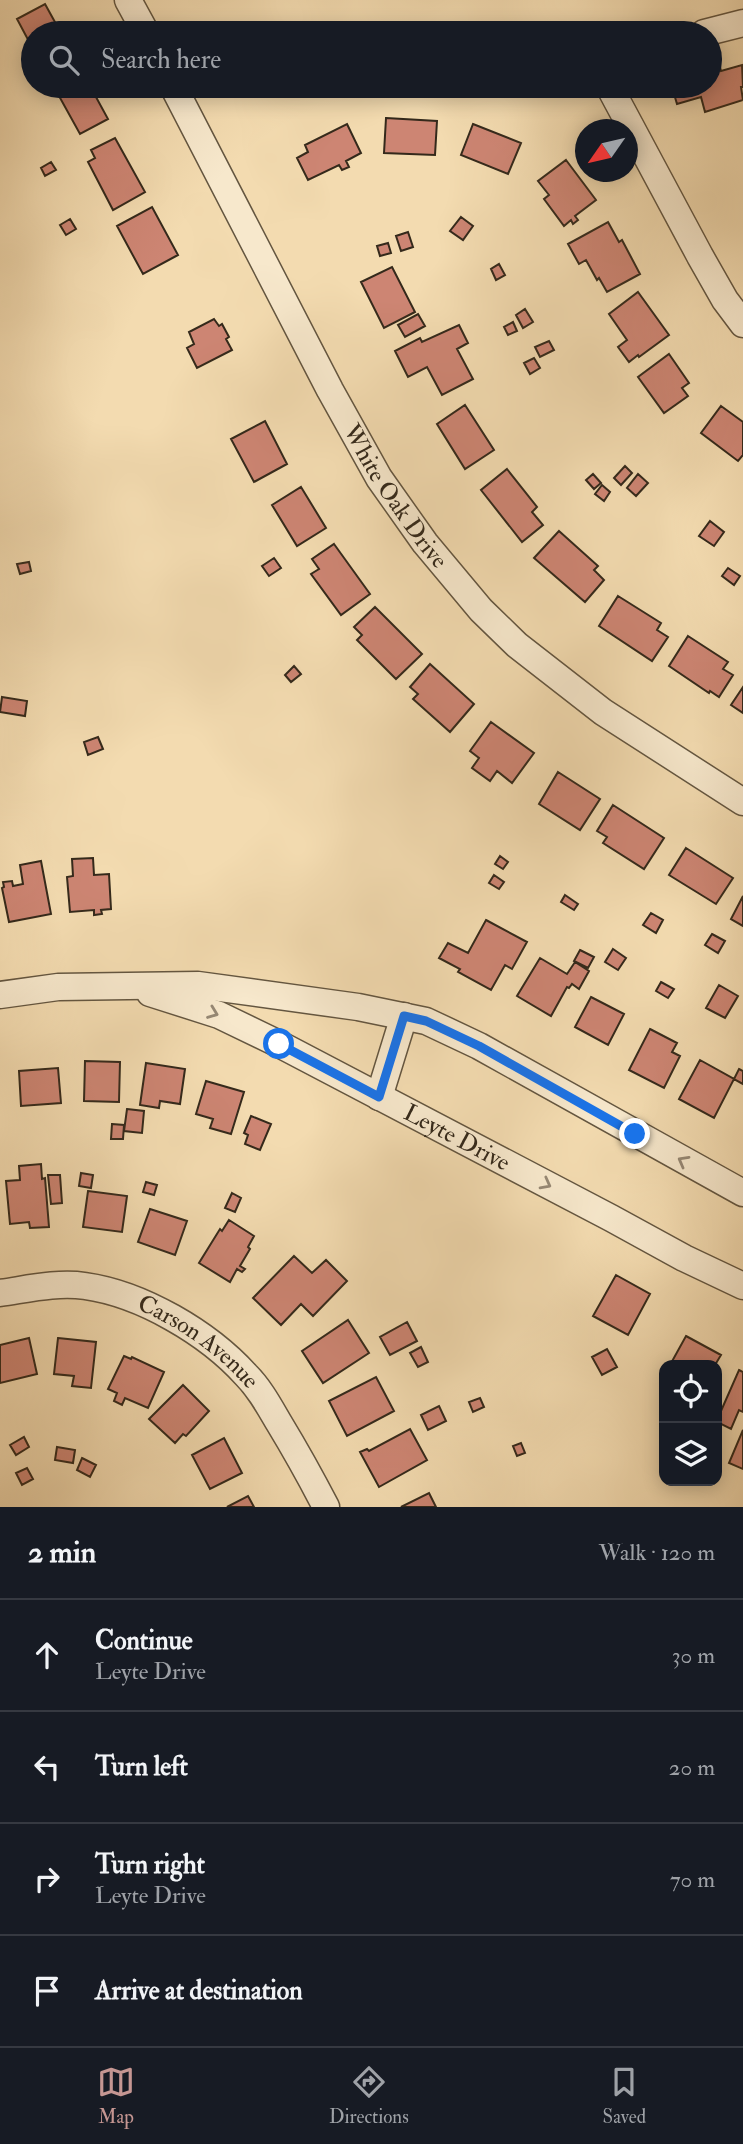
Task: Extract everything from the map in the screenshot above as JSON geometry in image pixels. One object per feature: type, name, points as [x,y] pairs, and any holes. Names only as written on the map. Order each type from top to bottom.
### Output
[{"type":"street","points":[[128,0],[139,21]]},
{"type":"street","points":[[722,28],[743,23]]},
{"type":"street","name":"White Oak Drive","points":[[179,98],[330,390],[379,478],[425,543],[481,610],[517,645],[603,712],[743,802]]},
{"type":"street","points":[[615,98],[700,256],[725,300],[743,324]]},
{"type":"street","name":"Leyte Drive","points":[[125,985],[219,1015],[279,1044],[684,1258],[743,1286]]},
{"type":"street","name":"Leyte Drive","points":[[0,995],[58,987],[198,985],[266,993],[426,1021],[479,1046],[743,1193]]},
{"type":"street","points":[[379,1097],[404,1016]]},
{"type":"street","name":"Carson Avenue","points":[[0,1293],[47,1286],[85,1286],[139,1302],[184,1324],[207,1340],[247,1376],[270,1407],[326,1507]]},
{"type":"building","points":[[45,4],[54,21],[21,21],[21,26],[17,19]]},
{"type":"building","points":[[742,65],[743,100],[705,112],[701,98],[722,98],[722,71]]},
{"type":"building","points":[[60,98],[97,98],[108,119],[80,134]]},
{"type":"building","points":[[675,98],[698,98],[677,104]]},
{"type":"building","points":[[386,118],[437,121],[435,155],[384,153]]},
{"type":"building","points":[[347,124],[361,153],[346,161],[349,167],[342,170],[339,165],[308,180],[297,158],[308,152],[305,145]]},
{"type":"building","points":[[473,124],[521,143],[508,174],[461,155]]},
{"type":"building","points":[[115,138],[145,192],[113,210],[88,162],[95,158],[91,150]]},
{"type":"building","points":[[566,160],[575,172],[575,182],[582,182],[596,200],[575,216],[578,220],[573,224],[571,220],[564,226],[544,199],[549,195],[538,181]]},
{"type":"building","points":[[51,162],[56,170],[45,176],[41,168]]},
{"type":"building","points":[[152,207],[178,255],[143,274],[117,226]]},
{"type":"building","points":[[461,217],[473,226],[463,240],[450,231]]},
{"type":"building","points":[[70,219],[76,229],[66,235],[60,225]]},
{"type":"building","points":[[608,222],[619,242],[622,240],[640,274],[607,292],[586,260],[579,264],[568,244]]},
{"type":"building","points":[[408,232],[413,247],[401,251],[396,236]]},
{"type":"building","points":[[388,243],[391,253],[380,256],[377,246]]},
{"type":"building","points":[[499,264],[505,275],[496,280],[491,269]]},
{"type":"building","points":[[392,267],[415,312],[384,328],[361,282]]},
{"type":"building","points":[[638,292],[669,335],[629,362],[618,347],[627,340],[609,314]]},
{"type":"building","points":[[525,309],[533,322],[523,328],[516,315]]},
{"type":"building","points":[[418,314],[425,326],[405,337],[398,325]]},
{"type":"building","points":[[214,319],[219,326],[222,324],[232,350],[197,368],[187,348],[194,344],[189,332]]},
{"type":"building","points":[[513,322],[517,331],[508,335],[504,327]]},
{"type":"building","points":[[459,325],[468,343],[457,349],[473,379],[442,395],[427,367],[408,377],[395,351],[420,338],[422,342]]},
{"type":"building","points":[[549,341],[554,350],[540,357],[535,347]]},
{"type":"building","points":[[669,354],[689,383],[682,388],[688,396],[664,413],[638,377]]},
{"type":"building","points":[[534,358],[540,368],[530,374],[524,363]]},
{"type":"building","points":[[465,405],[494,450],[465,469],[437,424]]},
{"type":"building","points":[[721,406],[743,422],[743,455],[738,461],[701,433]]},
{"type":"building","points":[[265,421],[287,464],[254,482],[231,439]]},
{"type":"building","points":[[625,466],[632,473],[621,485],[614,478]]},
{"type":"building","points":[[507,469],[537,507],[532,512],[543,525],[522,542],[481,490]]},
{"type":"building","points":[[593,474],[601,483],[594,489],[586,480]]},
{"type":"building","points":[[638,474],[648,483],[636,496],[627,488]]},
{"type":"building","points":[[602,485],[610,492],[604,501],[595,494]]},
{"type":"building","points":[[301,487],[326,528],[297,546],[272,505]]},
{"type":"building","points":[[710,521],[724,532],[714,546],[699,536]]},
{"type":"building","points":[[559,531],[598,566],[594,570],[604,580],[585,602],[534,558]]},
{"type":"building","points":[[334,544],[370,594],[341,615],[311,574],[319,569],[312,559]]},
{"type":"building","points":[[274,558],[281,568],[269,576],[262,566]]},
{"type":"building","points":[[29,562],[31,571],[20,574],[17,564]]},
{"type":"building","points":[[728,568],[740,576],[734,585],[722,576]]},
{"type":"building","points":[[618,596],[661,623],[657,630],[668,637],[652,661],[599,626]]},
{"type":"building","points":[[375,607],[422,654],[396,679],[357,640],[362,635],[354,627]]},
{"type":"building","points":[[688,636],[728,662],[723,669],[733,675],[719,697],[669,666]]},
{"type":"building","points":[[430,664],[474,704],[450,732],[413,699],[418,694],[410,687]]},
{"type":"building","points":[[294,666],[301,674],[291,682],[285,675]]},
{"type":"building","points":[[743,687],[743,713],[731,705]]},
{"type":"building","points":[[2,697],[27,701],[25,716],[0,712]]},
{"type":"building","points":[[491,722],[534,753],[512,783],[497,771],[490,781],[472,768],[479,758],[470,751]]},
{"type":"building","points":[[98,737],[103,749],[88,755],[84,742]]},
{"type":"building","points":[[558,772],[600,799],[580,830],[539,804]]},
{"type":"building","points":[[613,805],[664,838],[644,869],[603,843],[607,837],[597,831]]},
{"type":"building","points":[[686,848],[733,878],[716,904],[669,875]]},
{"type":"building","points":[[500,856],[508,862],[503,869],[495,864]]},
{"type":"building","points":[[93,858],[94,875],[109,874],[111,909],[101,910],[102,914],[94,915],[94,910],[70,912],[67,877],[73,876],[72,859]]},
{"type":"building","points":[[41,861],[51,914],[9,922],[3,882],[12,881],[13,886],[23,884],[20,865]]},
{"type":"building","points":[[494,875],[504,882],[499,889],[489,883]]},
{"type":"building","points":[[565,895],[578,904],[574,910],[561,902]]},
{"type":"building","points":[[743,896],[743,926],[731,919]]},
{"type":"building","points":[[651,913],[663,920],[656,933],[643,925]]},
{"type":"building","points":[[486,920],[527,942],[512,969],[505,965],[491,990],[439,958],[448,943],[468,953]]},
{"type":"building","points":[[712,934],[725,941],[718,953],[705,945]]},
{"type":"building","points":[[613,949],[626,958],[618,970],[605,962]]},
{"type":"building","points":[[580,950],[594,957],[588,968],[574,961]]},
{"type":"building","points":[[540,958],[567,974],[575,962],[589,971],[579,989],[572,984],[567,987],[551,1016],[517,996]]},
{"type":"building","points":[[661,982],[674,989],[668,998],[656,991]]},
{"type":"building","points":[[719,985],[738,996],[725,1018],[706,1008]]},
{"type":"building","points":[[591,997],[624,1014],[608,1045],[575,1027]]},
{"type":"building","points":[[650,1029],[677,1043],[672,1052],[680,1056],[664,1088],[629,1070]]},
{"type":"building","points":[[700,1060],[734,1079],[714,1118],[679,1099]]},
{"type":"building","points":[[85,1061],[120,1062],[119,1102],[84,1101]]},
{"type":"building","points":[[146,1063],[185,1069],[180,1104],[160,1101],[159,1108],[140,1105]]},
{"type":"building","points":[[58,1068],[61,1103],[21,1106],[19,1071]]},
{"type":"building","points":[[739,1069],[743,1071],[743,1084],[734,1079]]},
{"type":"building","points":[[206,1081],[244,1092],[231,1134],[210,1128],[213,1119],[196,1114]]},
{"type":"building","points":[[127,1109],[144,1111],[142,1133],[124,1131]]},
{"type":"building","points":[[251,1116],[271,1124],[260,1150],[245,1144],[248,1135],[244,1133]]},
{"type":"building","points":[[112,1124],[124,1125],[123,1139],[111,1139]]},
{"type":"building","points":[[41,1164],[42,1179],[45,1178],[49,1227],[30,1228],[29,1222],[10,1224],[6,1181],[20,1180],[19,1166]]},
{"type":"building","points":[[81,1173],[93,1175],[91,1188],[79,1186]]},
{"type":"building","points":[[48,1175],[60,1175],[62,1203],[51,1204]]},
{"type":"building","points":[[146,1182],[157,1185],[154,1195],[143,1192]]},
{"type":"building","points":[[88,1191],[127,1196],[122,1232],[83,1227]]},
{"type":"building","points":[[232,1193],[241,1198],[235,1212],[225,1208]]},
{"type":"building","points":[[150,1209],[187,1221],[175,1255],[138,1242]]},
{"type":"building","points":[[229,1220],[254,1236],[240,1266],[245,1269],[242,1272],[237,1269],[230,1282],[199,1263],[220,1229],[222,1231]]},
{"type":"building","points":[[294,1256],[312,1273],[326,1260],[347,1281],[313,1316],[301,1304],[281,1325],[253,1298]]},
{"type":"building","points":[[616,1275],[650,1294],[628,1335],[593,1316]]},
{"type":"building","points":[[348,1320],[369,1353],[323,1383],[302,1351]]},
{"type":"building","points":[[407,1322],[417,1341],[390,1355],[380,1337]]},
{"type":"building","points":[[686,1336],[721,1355],[718,1360],[673,1360]]},
{"type":"building","points":[[29,1338],[37,1374],[0,1383],[0,1345]]},
{"type":"building","points":[[58,1338],[96,1342],[91,1388],[72,1386],[74,1376],[54,1374]]},
{"type":"building","points":[[421,1347],[428,1362],[418,1367],[410,1353]]},
{"type":"building","points":[[607,1349],[617,1367],[602,1375],[592,1357]]},
{"type":"building","points":[[124,1356],[164,1372],[148,1408],[125,1398],[122,1405],[114,1401],[117,1393],[108,1389]]},
{"type":"building","points":[[739,1370],[743,1372],[743,1412],[739,1410],[731,1429],[722,1424],[722,1409]]},
{"type":"building","points":[[376,1377],[394,1411],[347,1436],[329,1401]]},
{"type":"building","points":[[183,1385],[209,1411],[186,1436],[183,1434],[175,1443],[149,1419]]},
{"type":"building","points":[[480,1398],[484,1407],[473,1412],[469,1402]]},
{"type":"building","points":[[439,1406],[446,1421],[428,1430],[421,1415]]},
{"type":"building","points":[[410,1429],[427,1460],[379,1487],[360,1452],[367,1449],[369,1451]]},
{"type":"building","points":[[743,1430],[743,1469],[729,1463]]},
{"type":"building","points":[[24,1437],[29,1447],[16,1455],[10,1445]]},
{"type":"building","points":[[224,1438],[242,1473],[210,1489],[192,1455]]},
{"type":"building","points":[[521,1443],[525,1453],[517,1456],[513,1446]]},
{"type":"building","points":[[57,1447],[75,1450],[73,1463],[55,1460]]},
{"type":"building","points":[[82,1458],[96,1465],[90,1477],[77,1470]]},
{"type":"building","points":[[27,1468],[33,1479],[22,1485],[16,1473]]},
{"type":"building","points":[[429,1493],[436,1507],[401,1507]]},
{"type":"building","points":[[248,1496],[254,1507],[227,1507]]},
{"type":"route","points":[[279,1044],[379,1097],[404,1016],[426,1021],[479,1046],[635,1134]]}]
